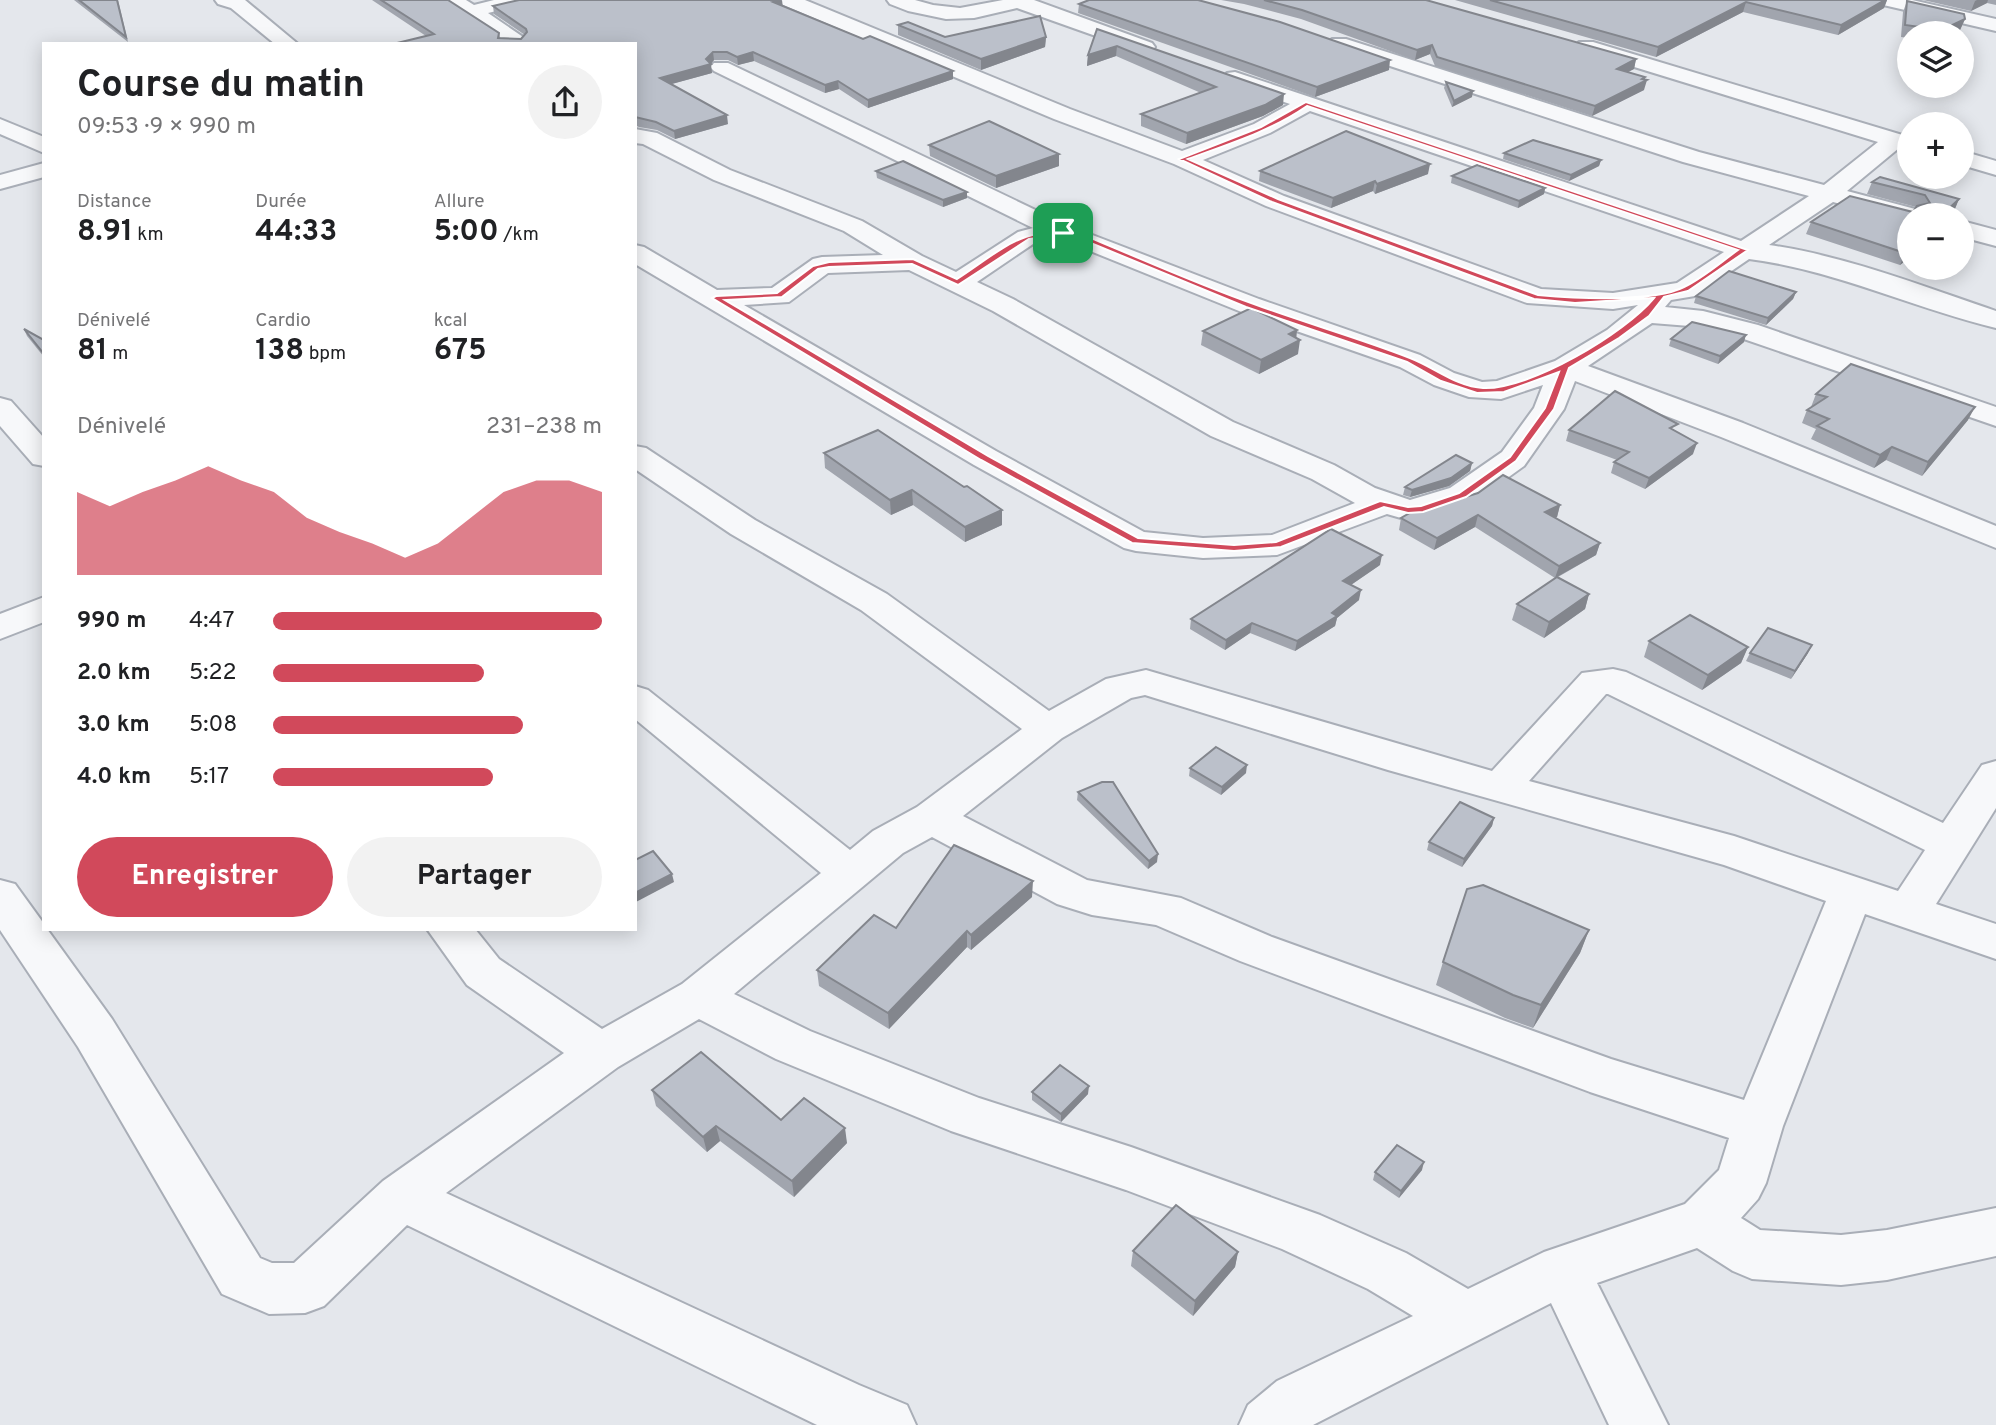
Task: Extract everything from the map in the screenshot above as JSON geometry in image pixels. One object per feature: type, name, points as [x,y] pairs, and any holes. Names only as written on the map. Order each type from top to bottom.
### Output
[{"type":"street","points":[[225,0],[238,4],[286,42]]},
{"type":"street","points":[[453,0],[516,39],[513,42]]},
{"type":"street","points":[[472,11],[518,0]]},
{"type":"street","points":[[789,0],[1062,114],[1182,159],[1275,201],[1537,297],[1653,305],[1748,331],[1996,417]]},
{"type":"street","points":[[897,0],[927,12],[947,15],[967,14],[1021,1],[1168,54]]},
{"type":"street","points":[[1886,0],[1996,25]]},
{"type":"street","points":[[1324,38],[1691,157],[1897,212]]},
{"type":"street","points":[[1571,41],[1897,140]]},
{"type":"street","points":[[721,67],[1063,233],[1083,237],[1249,305],[1410,361],[1444,379],[1480,391],[1501,390],[1565,367],[1616,336],[1653,305],[1685,290],[1897,146]]},
{"type":"street","points":[[1218,72],[1306,104],[1744,250],[1777,253],[1814,263],[1996,320]]},
{"type":"street","points":[[1182,159],[1264,129],[1306,104]]},
{"type":"street","points":[[0,126],[42,145]]},
{"type":"street","points":[[637,136],[649,138],[722,175],[843,222],[913,262],[1027,318],[1222,429],[1323,472],[1383,503],[1408,510],[1436,505],[1462,495],[1513,459],[1549,409],[1565,367]]},
{"type":"street","points":[[1974,162],[1996,168]]},
{"type":"street","points":[[0,182],[42,171]]},
{"type":"street","points":[[1974,232],[1996,238]]},
{"type":"street","points":[[958,282],[1027,237],[1063,233]]},
{"type":"street","points":[[637,254],[985,458],[1136,541],[1203,548],[1277,545],[1383,503]]},
{"type":"street","points":[[716,298],[779,296],[822,265],[913,262]]},
{"type":"street","points":[[1565,367],[1732,430],[1996,538]]},
{"type":"street","points":[[0,407],[42,455]]},
{"type":"street","points":[[637,456],[743,527],[874,602],[1048,729]]},
{"type":"street","points":[[0,628],[42,609]]},
{"type":"street","points":[[1500,788],[1595,682],[1613,681],[1950,844]]},
{"type":"street","points":[[0,896],[95,1034],[241,1276],[269,1289],[305,1288],[401,1197],[601,1053],[698,997],[888,842],[932,818],[1048,729],[1119,688],[1146,682],[1500,788],[1734,852],[1996,942]]},
{"type":"street","points":[[637,701],[850,873]]},
{"type":"street","points":[[1907,913],[1996,775]]},
{"type":"street","points":[[932,818],[1072,892],[1092,899],[1165,910],[1256,949],[1607,1078],[1758,1126]]},
{"type":"street","points":[[1268,1425],[1297,1401],[1563,1270],[1702,1222],[1740,1182],[1758,1126],[1852,891]]},
{"type":"street","points":[[451,931],[482,972],[601,1053]]},
{"type":"street","points":[[698,997],[793,1045],[968,1116],[1131,1169],[1301,1232],[1387,1271],[1465,1317]]},
{"type":"street","points":[[401,1197],[810,1392],[887,1425]]},
{"type":"street","points":[[1702,1222],[1752,1254],[1841,1260],[1887,1255],[1996,1232]]},
{"type":"street","points":[[1563,1270],[1639,1425]]},
{"type":"building","points":[[79,0],[117,0],[126,37]]},
{"type":"building","points":[[381,0],[448,0],[499,33],[498,38],[521,39],[527,32],[526,29],[493,6],[519,0],[781,0],[773,2],[863,39],[870,36],[953,71],[868,100],[838,81],[825,85],[753,52],[737,57],[727,52],[713,52],[706,59],[711,64],[660,78],[727,115],[674,131],[656,122],[637,117],[637,42],[401,42],[434,34]]},
{"type":"building","points":[[1089,0],[1198,0],[1280,22],[1390,60],[1317,87],[1079,4]]},
{"type":"building","points":[[1264,0],[1426,0],[1636,59],[1617,69],[1645,77],[1642,79],[1647,80],[1595,106],[1437,57],[1432,45],[1417,50],[1302,10]]},
{"type":"building","points":[[1490,0],[1885,0],[1841,25],[1746,2],[1658,47]]},
{"type":"building","points":[[1907,1],[1964,14],[1965,19],[1961,21],[1905,21]]},
{"type":"building","points":[[1040,16],[1046,37],[981,59],[898,25],[908,22],[945,37]]},
{"type":"building","points":[[1097,29],[1284,94],[1265,105],[1187,133],[1141,114],[1216,87],[1117,46],[1088,55]]},
{"type":"building","points":[[1446,82],[1473,91],[1454,101]]},
{"type":"building","points":[[989,121],[1059,154],[996,176],[929,145]]},
{"type":"building","points":[[1346,131],[1430,164],[1377,184],[1375,181],[1333,198],[1260,171]]},
{"type":"building","points":[[1533,140],[1601,160],[1571,175],[1504,153]]},
{"type":"building","points":[[903,161],[967,192],[943,200],[876,171]]},
{"type":"building","points":[[1477,165],[1545,188],[1519,201],[1452,176]]},
{"type":"building","points":[[1880,177],[1897,182],[1897,188],[1872,182]]},
{"type":"building","points":[[1901,189],[1923,189],[1959,199],[1955,203],[1930,203],[1925,195]]},
{"type":"building","points":[[1850,196],[1897,208],[1897,250],[1811,222]]},
{"type":"building","points":[[1729,271],[1796,292],[1768,318],[1696,296]]},
{"type":"building","points":[[1251,308],[1297,330],[1289,334],[1300,340],[1261,360],[1203,331]]},
{"type":"building","points":[[1692,322],[1746,335],[1720,356],[1671,339]]},
{"type":"building","points":[[24,329],[42,339],[42,352]]},
{"type":"building","points":[[1851,364],[1975,407],[1928,462],[1892,447],[1880,455],[1817,426],[1829,419],[1807,410],[1827,397],[1816,394]]},
{"type":"building","points":[[1615,391],[1678,424],[1670,428],[1697,443],[1649,478],[1614,462],[1629,452],[1569,430]]},
{"type":"building","points":[[878,430],[1002,510],[965,527],[912,490],[890,500],[824,453]]},
{"type":"building","points":[[1456,455],[1472,463],[1451,478],[1412,490],[1405,487]]},
{"type":"building","points":[[1503,475],[1560,505],[1545,512],[1600,543],[1559,566],[1478,515],[1437,538],[1401,518],[1415,510],[1478,493]]},
{"type":"building","points":[[1331,529],[1382,555],[1343,581],[1361,590],[1332,613],[1337,616],[1297,641],[1252,623],[1226,640],[1191,619]]},
{"type":"building","points":[[1557,577],[1589,594],[1549,622],[1517,604]]},
{"type":"building","points":[[1690,615],[1748,647],[1708,675],[1649,641]]},
{"type":"building","points":[[1768,628],[1812,645],[1795,671],[1750,653]]},
{"type":"building","points":[[1216,747],[1247,765],[1222,787],[1190,768]]},
{"type":"building","points":[[1102,782],[1113,782],[1158,854],[1149,861],[1078,792]]},
{"type":"building","points":[[1460,802],[1494,818],[1464,859],[1429,842]]},
{"type":"building","points":[[954,845],[1033,881],[971,935],[967,931],[888,1013],[817,970],[874,915],[896,928]]},
{"type":"building","points":[[653,851],[672,874],[637,892],[637,859]]},
{"type":"building","points":[[1483,885],[1589,930],[1541,1005],[1443,962],[1467,889]]},
{"type":"building","points":[[701,1052],[781,1120],[804,1098],[845,1128],[792,1181],[716,1126],[703,1137],[652,1090]]},
{"type":"building","points":[[1060,1065],[1089,1086],[1061,1114],[1032,1092]]},
{"type":"building","points":[[1397,1145],[1424,1162],[1401,1191],[1375,1172]]},
{"type":"building","points":[[1176,1205],[1238,1252],[1195,1301],[1133,1251]]},
{"type":"route","points":[[1063,233],[1043,233],[1027,237],[990,264],[958,282],[913,262],[829,264],[815,268],[786,293],[773,298],[716,298],[985,458],[1136,541],[1203,548],[1234,548],[1277,545],[1383,503],[1408,510],[1423,509],[1462,495],[1513,459],[1549,409],[1565,367],[1646,314],[1661,295],[1575,301],[1537,297],[1275,201],[1182,159],[1264,129],[1306,104],[1744,250],[1685,290],[1661,295],[1646,314],[1616,336],[1565,367],[1501,390],[1480,391],[1444,379],[1410,361],[1249,305],[1083,237],[1063,233]]}]
